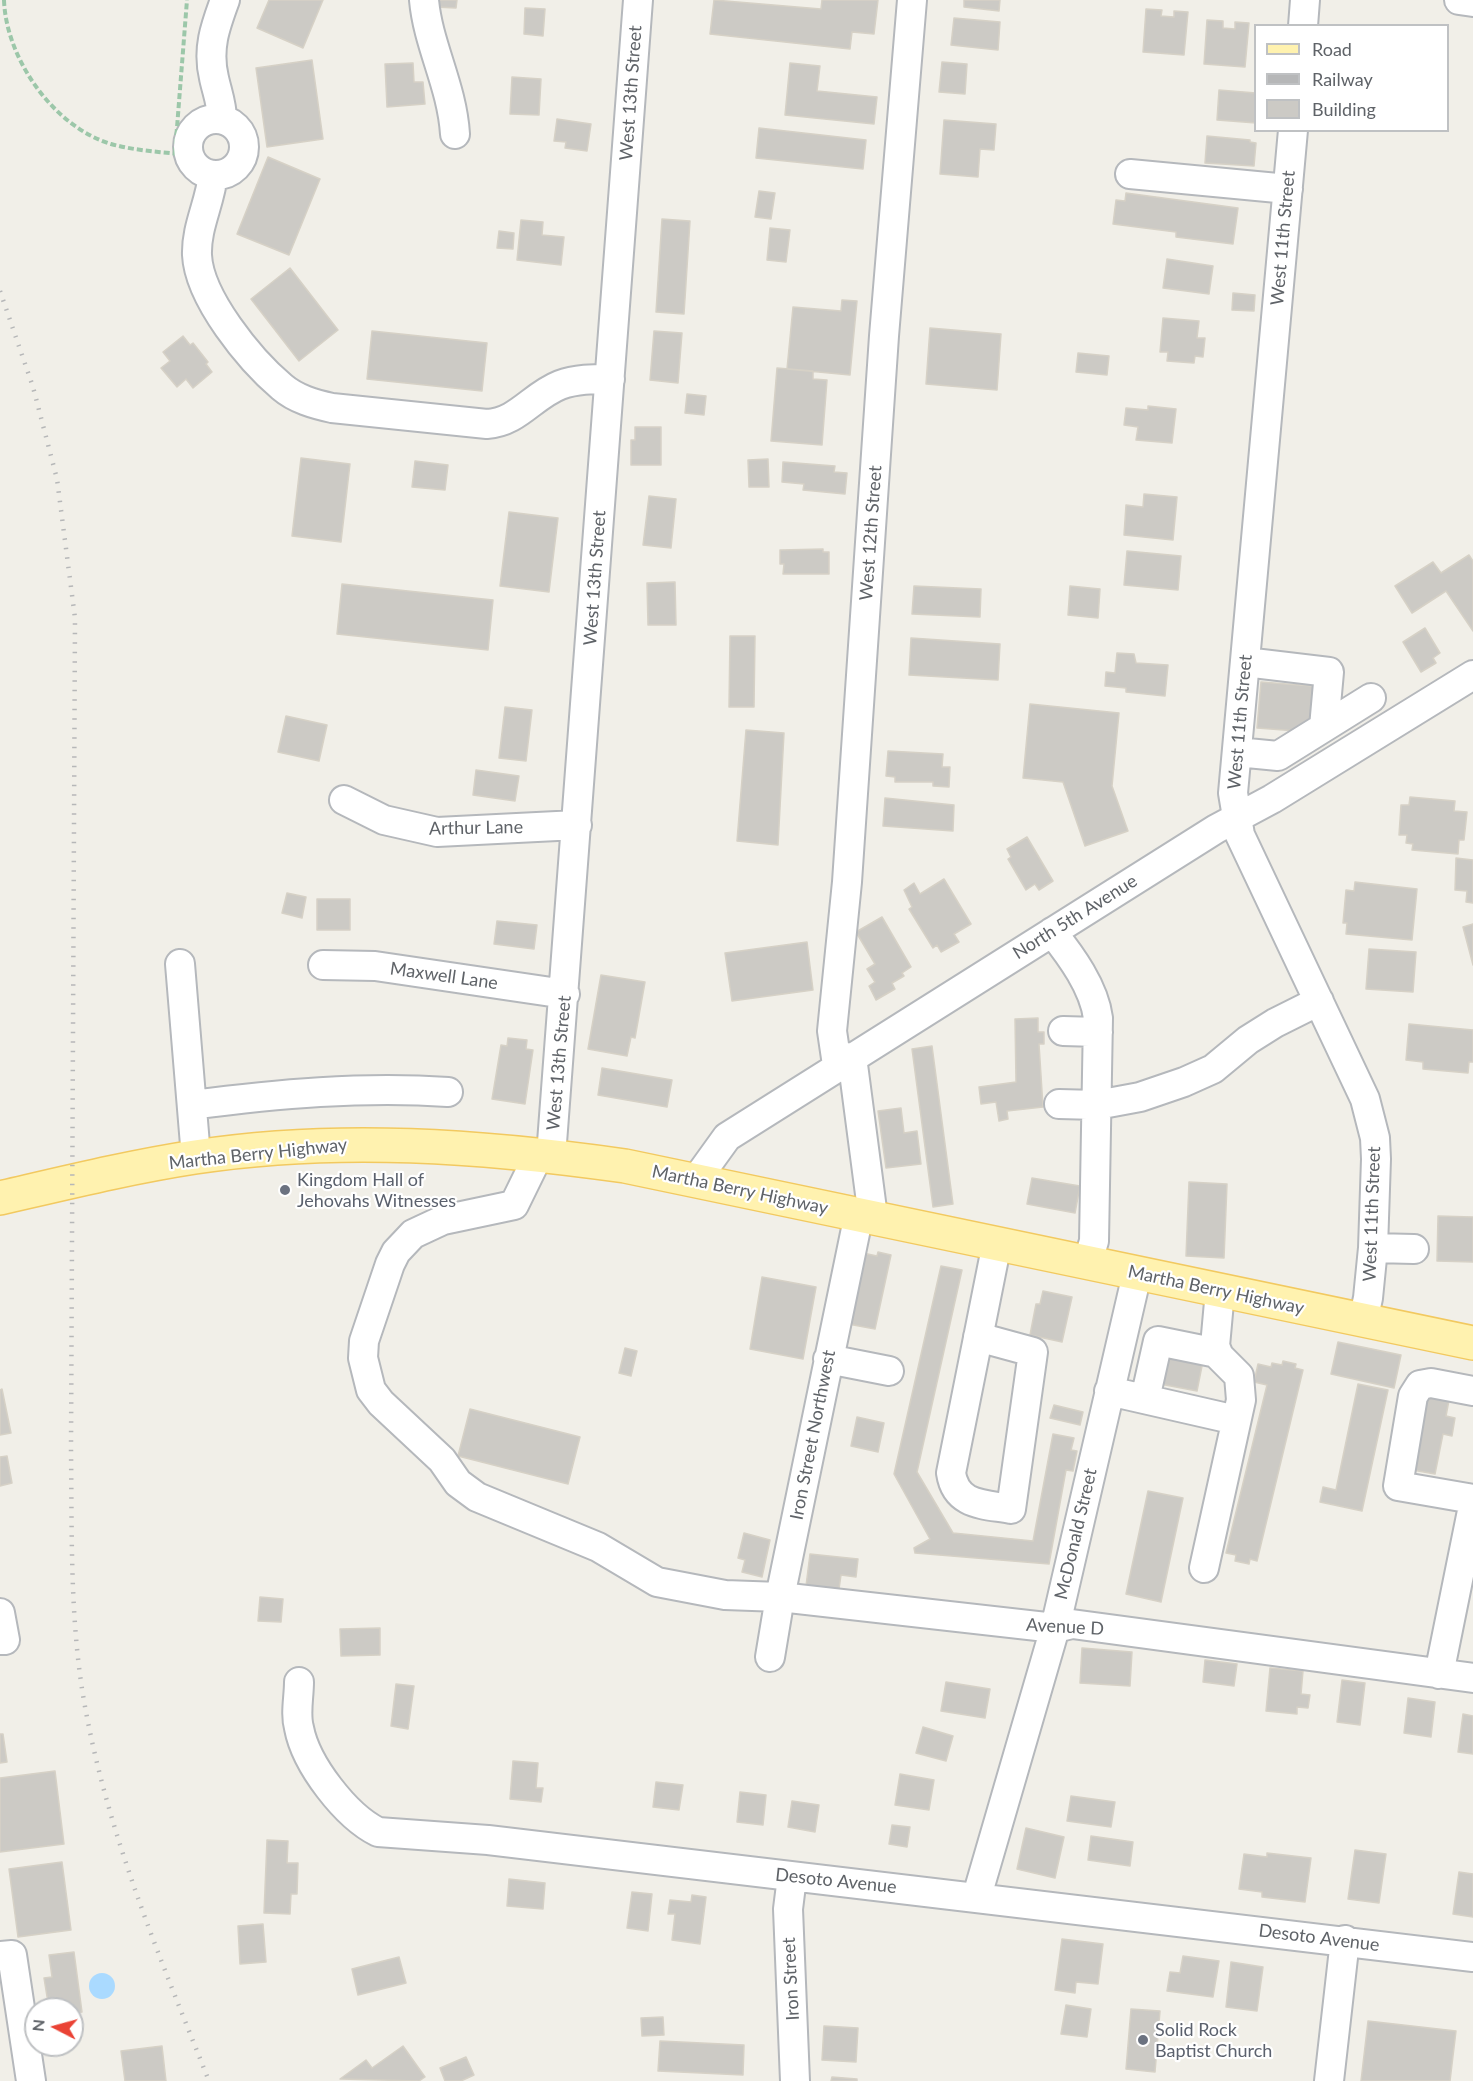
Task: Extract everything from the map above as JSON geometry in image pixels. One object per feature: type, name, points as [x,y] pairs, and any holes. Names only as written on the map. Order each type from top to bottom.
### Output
[{"type":"main road","name":"Martha Berry Highway","points":[[0,1198],[196,1157],[378,1144],[485,1148],[545,1155],[696,1180],[1473,1343]]},
{"type":"street","points":[[222,119],[222,104],[210,57],[213,33],[225,0]]},
{"type":"street","points":[[424,0],[450,94],[455,134]]},
{"type":"street","name":"West 13th Street","points":[[545,1155],[565,994],[638,0]]},
{"type":"street","name":"West 12th Street","points":[[866,1216],[845,1061],[832,1030],[846,882],[884,348],[912,0]]},
{"type":"street","points":[[1303,24],[1305,0]]},
{"type":"street","points":[[1459,0],[1473,2]]},
{"type":"street","points":[[222,119],[235,126],[242,135],[244,143],[242,157],[228,173],[213,175],[197,168],[182,154],[193,129],[205,120],[222,119]]},
{"type":"street","name":"West 11th Street","points":[[1293,132],[1233,794],[1240,835],[1365,1099],[1375,1138],[1373,1248],[1368,1298],[1363,1321]]},
{"type":"street","points":[[1130,174],[1288,189]]},
{"type":"street","points":[[213,175],[197,243],[197,258],[205,286],[242,345],[283,388],[307,402],[332,408],[487,424],[504,422],[558,385],[579,380],[610,379]]},
{"type":"street","points":[[1245,662],[1329,672],[1324,727]]},
{"type":"street","name":"North 5th Avenue","points":[[696,1180],[727,1137],[1052,932],[1473,675]]},
{"type":"street","points":[[1237,752],[1278,756],[1371,698]]},
{"type":"street","name":"Arthur Lane","points":[[344,800],[384,820],[437,832],[577,825]]},
{"type":"street","points":[[1052,932],[1067,951],[1097,1007],[1094,1240],[1088,1262]]},
{"type":"street","points":[[180,964],[196,1157]]},
{"type":"street","name":"Maxwell Lane","points":[[323,965],[375,966],[565,994]]},
{"type":"street","points":[[1059,1104],[1097,1105],[1140,1097],[1213,1069],[1266,1028],[1319,1001]]},
{"type":"street","points":[[1063,1031],[1098,1032]]},
{"type":"street","points":[[192,1105],[355,1091],[410,1089],[448,1092]]},
{"type":"street","name":"Avenue D","points":[[545,1155],[514,1205],[456,1216],[427,1226],[413,1234],[396,1252],[383,1280],[369,1321],[363,1358],[371,1390],[381,1403],[442,1460],[458,1483],[477,1497],[598,1547],[657,1582],[725,1595],[780,1597],[1055,1628],[1072,1624],[1473,1678]]},
{"type":"street","name":"Iron Street Northwest","points":[[770,1657],[828,1359],[866,1216]]},
{"type":"street","points":[[978,1336],[1033,1352],[1011,1509],[970,1501],[959,1495],[953,1484],[951,1473],[978,1336],[997,1243]]},
{"type":"street","points":[[1373,1248],[1414,1250]]},
{"type":"street","name":"McDonald Street","points":[[977,1896],[1055,1628],[1137,1274]]},
{"type":"street","points":[[1204,1568],[1241,1400],[1239,1376],[1217,1353],[1215,1347],[1220,1291]]},
{"type":"street","points":[[1145,1399],[1158,1341],[1217,1353]]},
{"type":"street","points":[[828,1359],[889,1371]]},
{"type":"street","points":[[1473,1391],[1431,1383],[1420,1385],[1413,1396],[1398,1486],[1473,1499]]},
{"type":"street","points":[[1109,1391],[1236,1420]]},
{"type":"street","points":[[1439,1674],[1473,1506]]},
{"type":"street","points":[[0,1613],[5,1640],[0,1640]]},
{"type":"street","name":"Desoto Avenue","points":[[299,1682],[297,1721],[304,1746],[328,1786],[363,1825],[378,1832],[488,1840],[792,1877],[977,1896],[1473,1957]]},
{"type":"street","name":"Iron Street","points":[[792,1877],[788,1910],[795,2081]]},
{"type":"street","points":[[1329,2081],[1346,1940]]},
{"type":"street","points":[[0,1956],[12,1955],[11,2026],[31,2081]]},
{"type":"path","points":[[4,0],[20,60],[61,117],[110,144],[182,154],[187,0]]},
{"type":"water","points":[[102,1973],[111,1977],[115,1986],[111,1995],[102,1999],[93,1995],[89,1986],[93,1977]]},
{"type":"building","points":[[269,0],[323,0],[303,48],[257,28]]},
{"type":"building","points":[[435,0],[457,0],[456,8],[435,7]]},
{"type":"building","points":[[714,0],[821,9],[822,0],[878,0],[874,34],[852,32],[850,49],[710,34]]},
{"type":"building","points":[[964,0],[1000,0],[999,11],[964,7]]},
{"type":"building","points":[[525,8],[545,9],[543,36],[524,34]]},
{"type":"building","points":[[1146,9],[1162,10],[1161,16],[1174,17],[1174,11],[1188,12],[1184,55],[1143,52]]},
{"type":"building","points":[[954,18],[1000,22],[998,50],[951,45]]},
{"type":"building","points":[[1207,20],[1223,21],[1223,28],[1235,29],[1235,22],[1249,23],[1245,67],[1204,64]]},
{"type":"building","points":[[312,60],[323,139],[267,147],[256,68]]},
{"type":"building","points":[[942,62],[967,64],[965,94],[939,92]]},
{"type":"building","points":[[413,63],[414,82],[423,82],[425,104],[387,107],[385,64]]},
{"type":"building","points":[[790,63],[820,66],[817,91],[877,97],[874,124],[785,115]]},
{"type":"building","points":[[512,77],[541,79],[539,115],[510,114]]},
{"type":"building","points":[[1219,90],[1254,93],[1254,123],[1217,120]]},
{"type":"building","points":[[557,119],[591,124],[587,151],[565,148],[566,142],[554,141]]},
{"type":"building","points":[[944,120],[996,124],[994,150],[980,149],[978,177],[940,174]]},
{"type":"building","points":[[759,128],[866,140],[863,169],[756,158]]},
{"type":"building","points":[[1207,136],[1250,140],[1256,143],[1254,166],[1205,163]]},
{"type":"building","points":[[268,157],[320,179],[289,255],[237,234]]},
{"type":"building","points":[[759,191],[775,193],[771,219],[755,217]]},
{"type":"building","points":[[1126,193],[1238,208],[1233,244],[1176,237],[1176,232],[1113,224],[1116,200],[1125,201]]},
{"type":"building","points":[[662,219],[690,221],[684,314],[656,312]]},
{"type":"building","points":[[521,220],[543,222],[542,235],[564,237],[561,265],[517,260]]},
{"type":"building","points":[[770,228],[790,230],[786,262],[767,260]]},
{"type":"building","points":[[499,231],[514,233],[513,249],[497,248]]},
{"type":"building","points":[[1167,259],[1213,266],[1209,294],[1163,288]]},
{"type":"building","points":[[290,268],[338,330],[299,361],[251,299]]},
{"type":"building","points":[[1233,293],[1255,295],[1254,311],[1232,310]]},
{"type":"building","points":[[842,300],[857,301],[850,375],[787,369],[793,307],[841,311]]},
{"type":"building","points":[[1163,318],[1199,321],[1197,338],[1205,338],[1203,357],[1195,356],[1194,363],[1167,361],[1168,352],[1160,352]]},
{"type":"building","points":[[930,328],[1001,334],[997,390],[926,384]]},
{"type":"building","points":[[372,331],[487,343],[482,391],[367,379]]},
{"type":"building","points":[[654,331],[682,333],[678,383],[650,380]]},
{"type":"building","points":[[183,336],[190,345],[193,343],[208,362],[206,364],[212,372],[193,388],[186,379],[177,387],[161,368],[170,361],[163,352]]},
{"type":"building","points":[[1078,353],[1109,356],[1107,375],[1076,372]]},
{"type":"building","points":[[777,368],[813,371],[813,379],[827,380],[822,445],[771,441]]},
{"type":"building","points":[[687,394],[706,396],[704,415],[685,413]]},
{"type":"building","points":[[1148,406],[1176,409],[1172,443],[1136,440],[1138,427],[1124,425],[1126,408],[1148,410]]},
{"type":"building","points":[[635,427],[661,427],[661,465],[631,465],[631,440],[635,440]]},
{"type":"building","points":[[301,458],[350,464],[341,542],[292,536]]},
{"type":"building","points":[[768,459],[769,487],[749,487],[748,460]]},
{"type":"building","points":[[415,461],[448,465],[445,490],[412,487]]},
{"type":"building","points":[[783,462],[835,466],[834,472],[847,473],[845,494],[803,490],[804,484],[782,482]]},
{"type":"building","points":[[1144,494],[1177,497],[1173,540],[1124,535],[1126,505],[1143,507]]},
{"type":"building","points":[[649,496],[676,499],[671,548],[643,545]]},
{"type":"building","points":[[509,512],[558,518],[549,592],[500,586]]},
{"type":"building","points":[[823,549],[823,552],[829,552],[829,574],[783,574],[784,564],[780,564],[780,550]]},
{"type":"building","points":[[1127,551],[1181,556],[1178,590],[1124,585]]},
{"type":"building","points":[[1469,555],[1473,561],[1473,631],[1446,591],[1412,613],[1395,586],[1433,562],[1441,573]]},
{"type":"building","points":[[675,582],[676,625],[648,625],[647,583]]},
{"type":"building","points":[[342,584],[493,600],[488,650],[337,634]]},
{"type":"building","points":[[914,586],[981,589],[980,617],[912,614]]},
{"type":"building","points":[[1070,586],[1100,589],[1098,618],[1068,615]]},
{"type":"building","points":[[1425,628],[1440,653],[1433,658],[1436,663],[1421,672],[1403,642]]},
{"type":"building","points":[[730,636],[755,636],[754,707],[729,707]]},
{"type":"building","points":[[911,638],[1000,644],[998,680],[909,675]]},
{"type":"building","points":[[1117,653],[1134,654],[1136,663],[1168,665],[1165,696],[1126,692],[1126,688],[1105,686],[1106,672],[1115,673]]},
{"type":"building","points":[[1261,682],[1313,686],[1310,732],[1257,728]]},
{"type":"building","points":[[1030,704],[1119,713],[1112,786],[1128,831],[1085,846],[1063,782],[1023,778]]},
{"type":"building","points":[[505,707],[532,710],[526,761],[499,758]]},
{"type":"building","points":[[286,716],[327,725],[319,761],[278,752]]},
{"type":"building","points":[[746,730],[784,733],[778,845],[737,841]]},
{"type":"building","points":[[888,751],[943,754],[942,767],[950,767],[949,787],[933,786],[933,782],[895,782],[895,777],[886,776]]},
{"type":"building","points":[[476,770],[519,776],[515,801],[473,795]]},
{"type":"building","points":[[1410,797],[1455,801],[1454,811],[1467,812],[1464,840],[1459,840],[1458,854],[1412,850],[1413,844],[1406,843],[1407,835],[1399,835],[1401,805],[1409,805]]},
{"type":"building","points":[[885,798],[954,805],[953,831],[883,826]]},
{"type":"building","points":[[1027,837],[1053,881],[1039,890],[1035,884],[1026,890],[1008,859],[1011,857],[1007,849]]},
{"type":"building","points":[[1456,858],[1473,860],[1473,903],[1466,902],[1467,891],[1455,890]]},
{"type":"building","points":[[944,879],[971,924],[954,934],[959,942],[941,952],[937,945],[933,948],[909,909],[912,907],[904,890],[914,883],[920,894]]},
{"type":"building","points":[[1355,882],[1417,889],[1412,940],[1346,934],[1347,923],[1343,923],[1346,890],[1354,891]]},
{"type":"building","points":[[287,893],[306,897],[302,918],[282,913]]},
{"type":"building","points":[[317,899],[350,899],[350,930],[317,930]]},
{"type":"building","points":[[882,917],[911,967],[902,973],[904,976],[892,983],[895,989],[876,1000],[869,986],[875,982],[867,969],[875,964],[856,932]]},
{"type":"building","points":[[497,921],[537,925],[534,949],[494,944]]},
{"type":"building","points":[[1473,924],[1473,965],[1463,927]]},
{"type":"building","points":[[807,942],[813,990],[732,1001],[725,953]]},
{"type":"building","points":[[1369,949],[1416,952],[1413,992],[1366,989]]},
{"type":"building","points":[[601,975],[645,982],[635,1038],[631,1037],[627,1056],[588,1049]]},
{"type":"building","points":[[1038,1018],[1038,1032],[1044,1032],[1044,1044],[1039,1044],[1043,1107],[1007,1111],[1008,1119],[999,1121],[996,1102],[981,1104],[979,1087],[1016,1082],[1015,1019]]},
{"type":"building","points":[[1409,1024],[1473,1030],[1473,1062],[1469,1062],[1468,1073],[1423,1069],[1423,1062],[1406,1060]]},
{"type":"building","points":[[508,1038],[527,1040],[526,1049],[533,1050],[525,1104],[492,1099],[501,1045],[507,1046]]},
{"type":"building","points":[[932,1046],[953,1204],[933,1207],[912,1049]]},
{"type":"building","points":[[602,1068],[672,1080],[667,1107],[598,1095]]},
{"type":"building","points":[[901,1108],[904,1133],[917,1131],[921,1164],[886,1168],[878,1111]]},
{"type":"building","points":[[1032,1178],[1080,1186],[1075,1213],[1027,1204]]},
{"type":"building","points":[[1189,1182],[1227,1184],[1224,1258],[1186,1256]]},
{"type":"building","points":[[1438,1216],[1473,1217],[1473,1262],[1437,1261]]},
{"type":"building","points":[[878,1252],[891,1255],[875,1329],[848,1324],[863,1253],[877,1256]]},
{"type":"building","points":[[941,1266],[962,1270],[917,1472],[953,1533],[1033,1541],[1053,1434],[1074,1438],[1071,1450],[1077,1451],[1073,1471],[1066,1470],[1049,1564],[915,1553],[914,1548],[930,1539],[894,1474]]},
{"type":"building","points":[[762,1277],[816,1287],[803,1359],[750,1349]]},
{"type":"building","points":[[1043,1291],[1072,1297],[1062,1342],[1030,1335],[1036,1304],[1040,1304]]},
{"type":"building","points":[[1338,1342],[1401,1355],[1394,1388],[1331,1374]]},
{"type":"building","points":[[625,1348],[637,1351],[631,1376],[619,1373]]},
{"type":"building","points":[[1166,1354],[1203,1361],[1197,1391],[1160,1384]]},
{"type":"building","points":[[1283,1361],[1296,1364],[1295,1368],[1303,1370],[1257,1561],[1250,1559],[1249,1564],[1235,1561],[1236,1555],[1226,1553],[1267,1385],[1254,1382],[1258,1364],[1271,1367],[1272,1363],[1282,1365]]},
{"type":"building","points":[[1358,1384],[1388,1390],[1362,1511],[1320,1502],[1323,1487],[1336,1490]]},
{"type":"building","points":[[1422,1385],[1450,1395],[1446,1416],[1455,1418],[1452,1436],[1443,1434],[1435,1474],[1407,1469]]},
{"type":"building","points":[[2,1389],[11,1433],[0,1435],[0,1390]]},
{"type":"building","points":[[1054,1405],[1083,1412],[1080,1425],[1050,1418]]},
{"type":"building","points":[[470,1409],[580,1437],[568,1484],[458,1456]]},
{"type":"building","points":[[857,1417],[884,1423],[878,1452],[851,1446]]},
{"type":"building","points":[[7,1456],[12,1483],[0,1486],[0,1457]]},
{"type":"building","points":[[1148,1491],[1183,1498],[1161,1602],[1126,1594]]},
{"type":"building","points":[[744,1533],[770,1540],[762,1577],[742,1572],[745,1560],[738,1558]]},
{"type":"building","points":[[810,1554],[858,1559],[856,1577],[841,1575],[839,1589],[806,1586]]},
{"type":"building","points":[[260,1597],[283,1599],[281,1622],[258,1621]]},
{"type":"building","points":[[380,1628],[380,1655],[341,1656],[340,1629]]},
{"type":"building","points":[[1082,1648],[1132,1652],[1130,1686],[1080,1683]]},
{"type":"building","points":[[1205,1660],[1237,1664],[1234,1686],[1203,1682]]},
{"type":"building","points":[[1270,1668],[1303,1671],[1301,1694],[1310,1695],[1308,1708],[1297,1707],[1297,1714],[1266,1711]]},
{"type":"building","points":[[1342,1680],[1365,1683],[1360,1725],[1337,1722]]},
{"type":"building","points":[[946,1682],[990,1689],[985,1718],[941,1711]]},
{"type":"building","points":[[396,1684],[414,1686],[408,1729],[391,1726]]},
{"type":"building","points":[[1408,1698],[1435,1702],[1431,1737],[1404,1733]]},
{"type":"building","points":[[1463,1714],[1473,1716],[1473,1754],[1458,1752]]},
{"type":"building","points":[[923,1727],[953,1736],[946,1761],[916,1753]]},
{"type":"building","points":[[0,1734],[3,1734],[7,1762],[0,1763]]},
{"type":"building","points":[[513,1761],[538,1763],[536,1788],[543,1788],[541,1802],[510,1799]]},
{"type":"building","points":[[55,1771],[64,1844],[0,1852],[0,1778]]},
{"type":"building","points":[[900,1774],[934,1780],[929,1810],[895,1805]]},
{"type":"building","points":[[656,1782],[683,1785],[679,1810],[653,1807]]},
{"type":"building","points":[[740,1792],[766,1795],[763,1825],[737,1822]]},
{"type":"building","points":[[1071,1796],[1115,1802],[1111,1827],[1067,1821]]},
{"type":"building","points":[[792,1801],[819,1805],[815,1832],[788,1827]]},
{"type":"building","points":[[892,1825],[910,1827],[907,1847],[889,1844]]},
{"type":"building","points":[[1026,1828],[1064,1837],[1055,1878],[1017,1869]]},
{"type":"building","points":[[1091,1836],[1133,1842],[1130,1866],[1088,1860]]},
{"type":"building","points":[[267,1840],[288,1841],[287,1863],[298,1863],[297,1894],[291,1894],[290,1914],[264,1913]]},
{"type":"building","points":[[1355,1850],[1386,1854],[1379,1903],[1348,1899]]},
{"type":"building","points":[[1267,1853],[1311,1858],[1305,1902],[1262,1897],[1262,1892],[1239,1889],[1244,1854],[1267,1857]]},
{"type":"building","points":[[62,1862],[71,1930],[18,1937],[9,1869]]},
{"type":"building","points":[[1459,1872],[1473,1874],[1473,1917],[1453,1914]]},
{"type":"building","points":[[509,1879],[545,1883],[543,1909],[507,1906]]},
{"type":"building","points":[[632,1892],[652,1894],[648,1931],[627,1928]]},
{"type":"building","points":[[692,1895],[706,1897],[700,1944],[672,1940],[675,1914],[668,1914],[670,1900],[691,1902]]},
{"type":"building","points":[[263,1924],[266,1962],[240,1964],[238,1926]]},
{"type":"building","points":[[1062,1939],[1103,1944],[1098,1984],[1076,1982],[1075,1993],[1055,1990]]},
{"type":"building","points":[[74,1952],[80,1997],[47,1997],[44,1978],[52,1977],[49,1955]]},
{"type":"building","points":[[1183,1956],[1219,1961],[1213,1997],[1167,1991],[1170,1972],[1180,1973]]},
{"type":"building","points":[[399,1957],[406,1983],[358,1995],[352,1969]]},
{"type":"building","points":[[1231,1962],[1263,1967],[1257,2011],[1226,2007]]},
{"type":"building","points":[[1066,2005],[1091,2009],[1087,2037],[1061,2034]]},
{"type":"building","name":"Solid Rock Baptist Church","points":[[1131,2009],[1160,2011],[1155,2072],[1126,2069]]},
{"type":"building","points":[[663,2017],[664,2035],[642,2036],[641,2018]]},
{"type":"building","points":[[1368,2021],[1456,2031],[1450,2081],[1361,2081]]},
{"type":"building","points":[[824,2026],[858,2028],[856,2062],[822,2060]]},
{"type":"building","points":[[660,2041],[744,2045],[743,2075],[658,2071]]},
{"type":"building","points":[[162,2046],[166,2081],[125,2081],[121,2051]]},
{"type":"building","points":[[403,2046],[425,2077],[419,2081],[340,2079],[366,2060],[372,2068]]},
{"type":"building","points":[[466,2057],[474,2075],[461,2081],[445,2081],[440,2068]]},
{"type":"building","points":[[832,2077],[857,2079],[857,2081],[831,2081]]},
{"type":"railway","points":[[0,291],[33,387],[57,479],[75,618],[71,1449],[72,1569],[78,1659],[92,1740],[118,1839],[152,1937],[209,2081]]},
{"type":"place","name":"Kingdom Hall of Jehovahs Witnesses","points":[[285,1190]]},
{"type":"place","name":"Solid Rock Baptist Church","points":[[1143,2040]]}]
